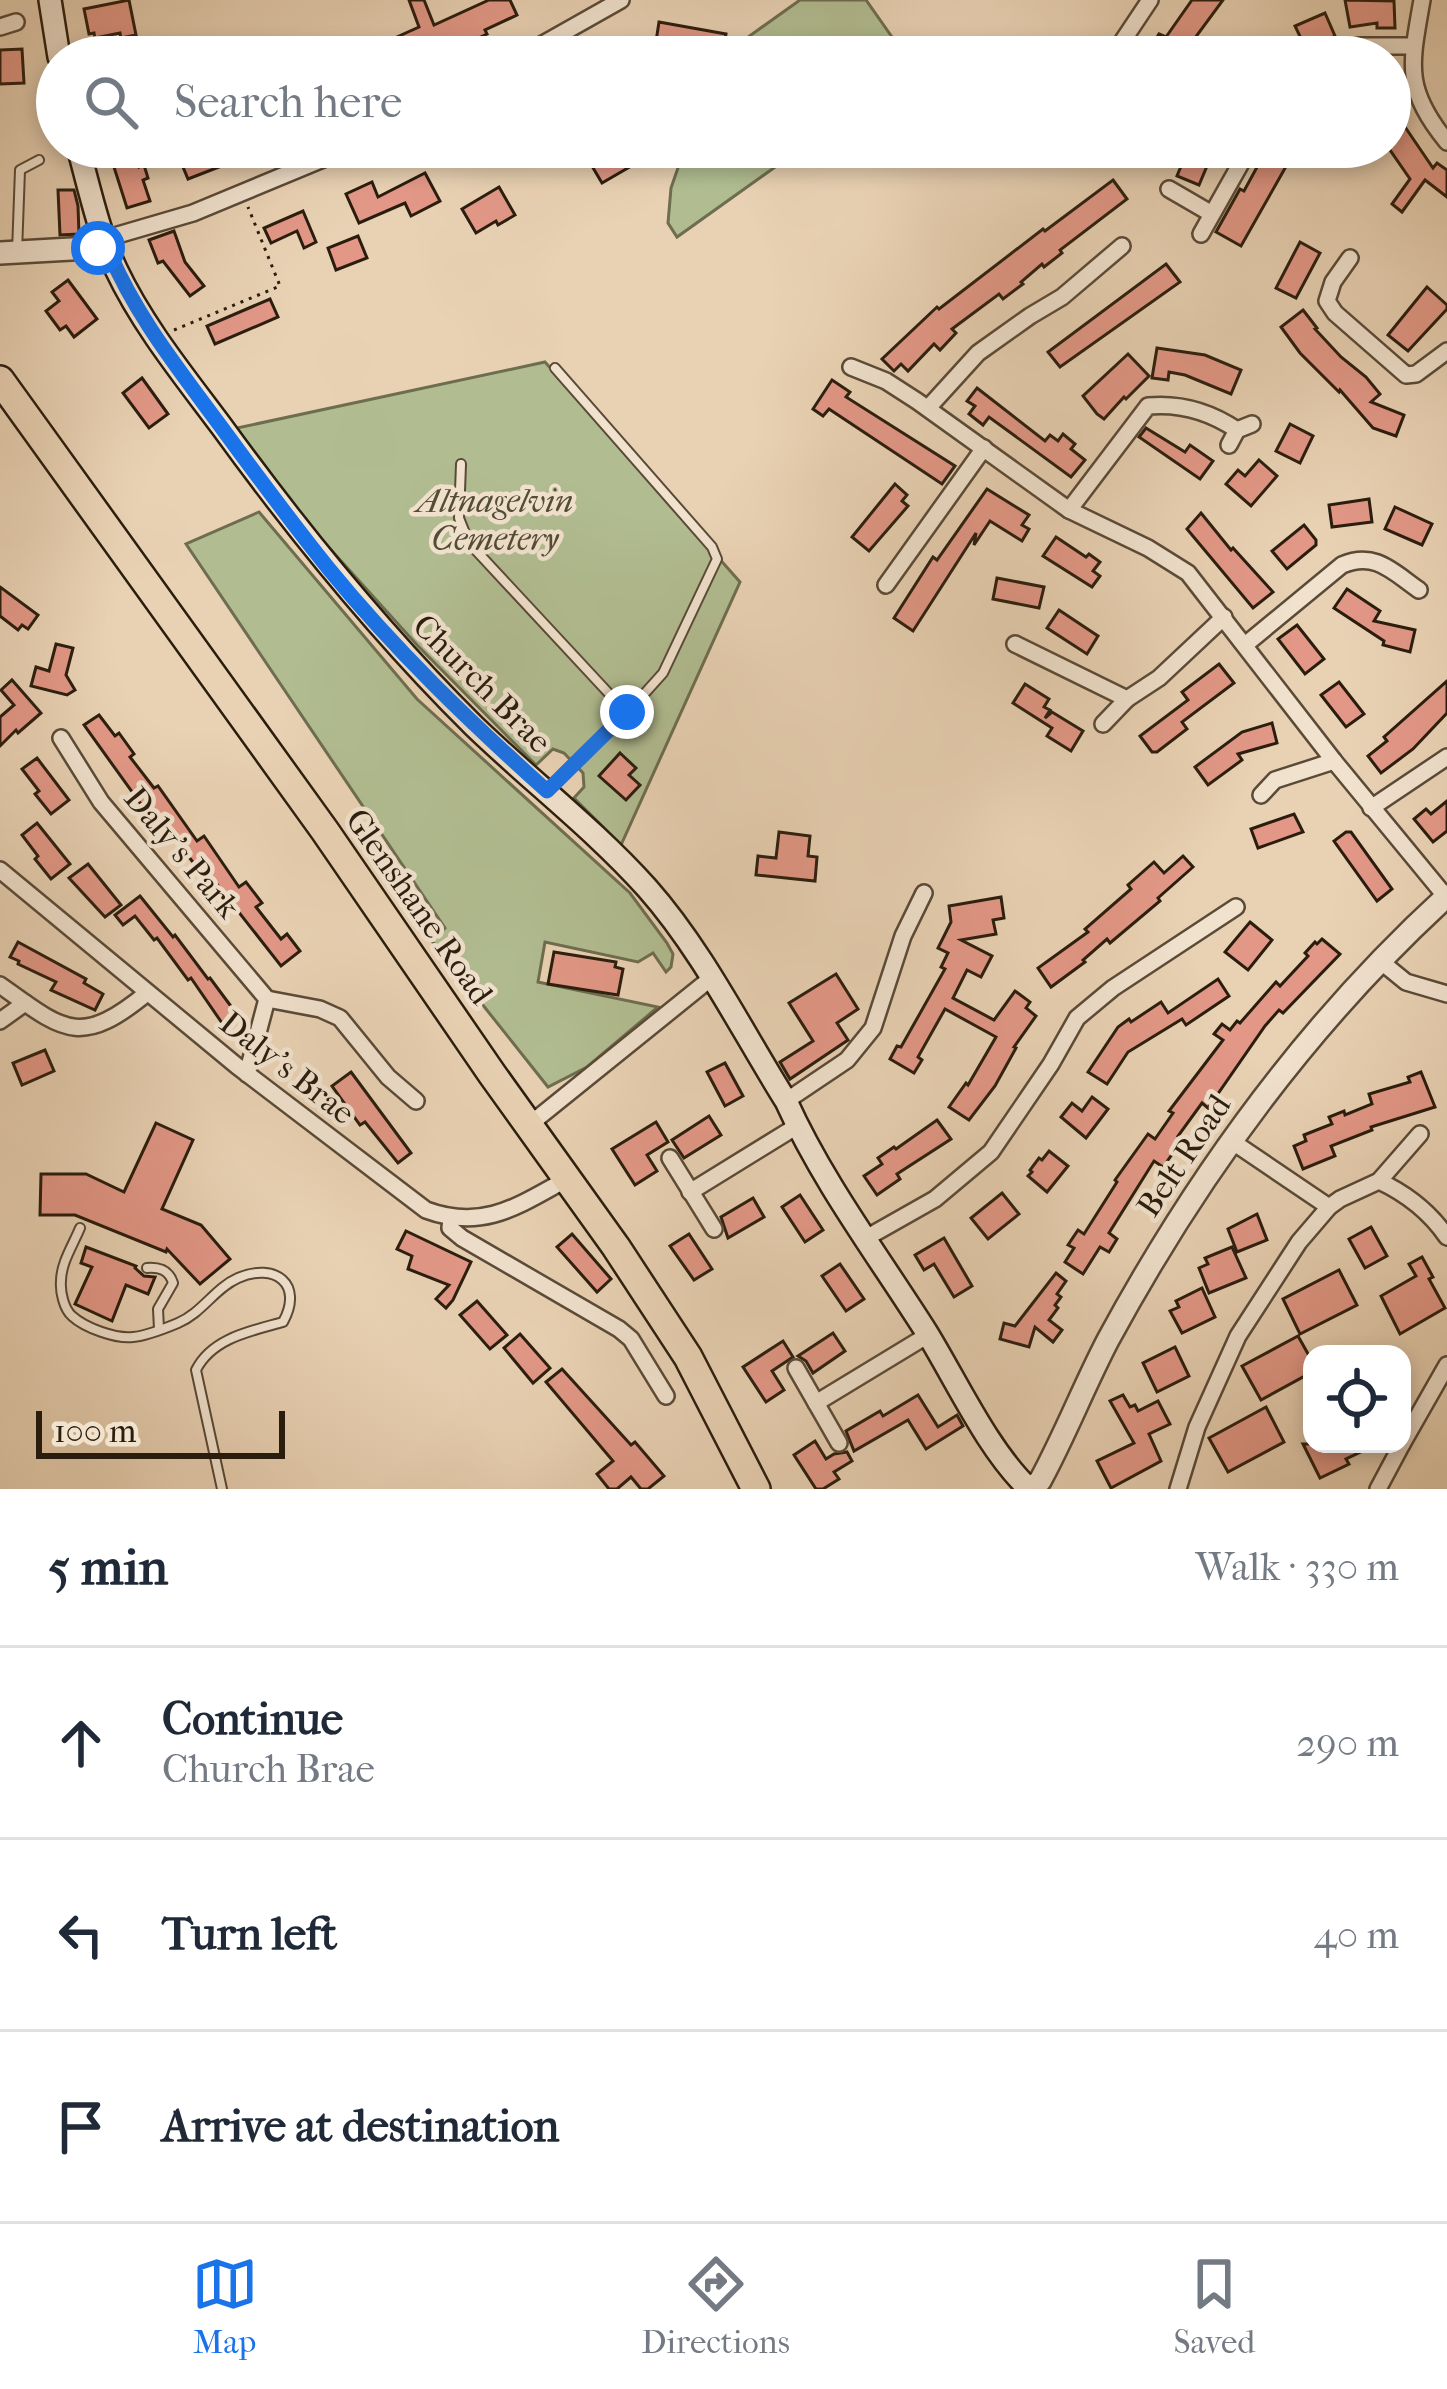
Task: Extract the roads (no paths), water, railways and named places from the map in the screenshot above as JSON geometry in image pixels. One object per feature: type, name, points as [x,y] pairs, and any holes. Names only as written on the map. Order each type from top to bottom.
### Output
[{"type":"highway","name":"Glenshane Road","points":[[2,385],[325,831],[616,1247],[688,1357],[757,1489]]},
{"type":"main road","points":[[50,0],[55,36]]},
{"type":"main road","name":"Church Brae","points":[[84,168],[115,268],[155,337],[332,572],[476,728],[649,890],[694,951],[984,1428],[1029,1489]]},
{"type":"main road","points":[[9,254],[105,243]]},
{"type":"main road","name":"Belt Road","points":[[1029,1489],[1040,1481],[1150,1266],[1230,1140],[1294,1056],[1379,960],[1446,897]]},
{"type":"street","points":[[566,36],[621,0]]},
{"type":"street","points":[[1126,36],[1150,0]]},
{"type":"street","points":[[1422,0],[1414,46],[1414,88],[1447,142]]},
{"type":"street","points":[[105,243],[303,168]]},
{"type":"street","points":[[1201,234],[1238,168]]},
{"type":"street","points":[[1169,189],[1212,214]]},
{"type":"street","points":[[928,408],[978,352],[1062,297],[1123,246]]},
{"type":"street","points":[[1350,257],[1333,282],[1327,302],[1335,313],[1406,375],[1416,374],[1447,351]]},
{"type":"street","points":[[850,367],[886,381],[928,408],[1070,510],[1188,573],[1446,897]]},
{"type":"street","points":[[1070,510],[1148,406],[1190,407],[1240,433]]},
{"type":"street","points":[[886,585],[984,448]]},
{"type":"street","points":[[1245,645],[1342,565],[1356,559],[1375,560],[1419,590]]},
{"type":"street","points":[[1103,724],[1224,617]]},
{"type":"street","points":[[1015,644],[1127,699]]},
{"type":"street","name":"Daly's Park","points":[[61,738],[101,802],[267,999]]},
{"type":"street","points":[[1371,808],[1447,757]]},
{"type":"street","points":[[1261,795],[1275,780],[1334,761]]},
{"type":"street","name":"Daly's Brae","points":[[0,870],[248,1074],[406,1196],[451,1219],[450,1228],[462,1238],[619,1329],[631,1339],[666,1396]]},
{"type":"street","points":[[786,1101],[847,1060],[873,1028],[903,936],[924,893]]},
{"type":"street","points":[[866,1238],[935,1198],[991,1152],[1077,1018],[1237,907]]},
{"type":"street","points":[[1379,960],[1406,982],[1447,994]]},
{"type":"street","points":[[529,1125],[710,980]]},
{"type":"street","points":[[0,985],[71,1029],[105,1024],[147,993]]},
{"type":"street","points":[[248,1074],[267,999],[320,1009],[340,1018],[388,1077],[416,1101]]},
{"type":"street","points":[[0,1021],[25,1003]]},
{"type":"street","points":[[691,1192],[797,1126]]},
{"type":"street","points":[[1178,1489],[1197,1427],[1238,1336],[1299,1242],[1340,1199],[1379,1181],[1420,1134]]},
{"type":"street","points":[[1230,1140],[1330,1207]]},
{"type":"street","points":[[670,1158],[714,1229]]},
{"type":"street","points":[[451,1219],[502,1213],[567,1179]]},
{"type":"street","points":[[1379,1181],[1406,1193],[1447,1237]]},
{"type":"street","points":[[816,1403],[928,1335]]},
{"type":"street","points":[[1411,1428],[1447,1365]]},
{"type":"street","points":[[796,1369],[839,1442]]},
{"type":"street","points":[[1378,1489],[1397,1453]]},
{"type":"lane","points":[[9,254],[20,170],[36,162]]},
{"type":"lane","points":[[547,791],[663,673],[717,559],[712,547],[555,368]]},
{"type":"lane","points":[[461,464],[459,518],[469,543],[627,712]]},
{"type":"lane","points":[[80,1228],[61,1282],[69,1314],[95,1329],[133,1338],[179,1323],[236,1278],[275,1274],[286,1282],[290,1309],[283,1322],[238,1334],[199,1362],[196,1370],[222,1489]]},
{"type":"lane","points":[[147,1268],[163,1269],[173,1283],[158,1309],[159,1329]]},
{"type":"park label","name":"Altnagelvin Cemetery","points":[[495,519]]}]
